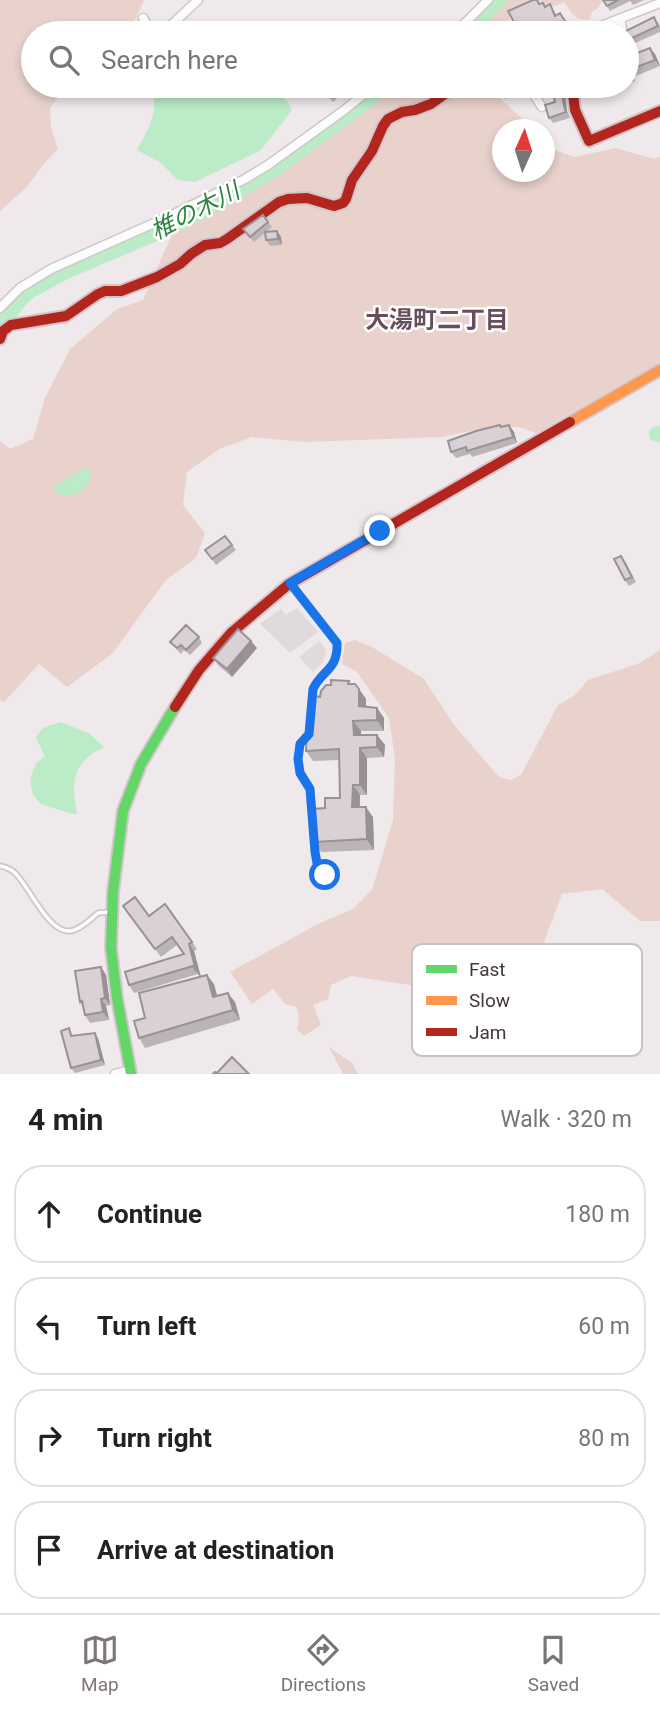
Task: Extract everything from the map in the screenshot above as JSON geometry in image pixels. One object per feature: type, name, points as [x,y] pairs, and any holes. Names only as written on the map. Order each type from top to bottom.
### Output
[{"type":"street","points":[[176,21],[198,0]]},
{"type":"street","points":[[468,21],[488,0]]},
{"type":"street","points":[[616,21],[660,3]]},
{"type":"street","points":[[0,309],[20,288],[51,270],[245,179],[359,98]]},
{"type":"street","points":[[0,339],[3,331],[12,325],[66,316],[105,291],[121,290],[157,278],[199,248],[227,239],[279,202],[307,198],[334,206],[343,203],[352,180],[372,151],[388,119],[394,114],[431,104],[439,98]]},
{"type":"street","points":[[536,98],[542,107]]},
{"type":"street","points":[[574,98],[575,110],[589,141],[660,111]]},
{"type":"street","points":[[115,1074],[131,1072],[111,948],[111,912],[124,811],[141,764],[199,670],[231,633],[290,583],[660,370]]},
{"type":"lane","points":[[290,583],[337,643],[335,663],[316,682],[313,689],[311,714]]},
{"type":"lane","points":[[310,724],[309,734],[300,744],[298,759],[300,773],[310,789],[319,874],[325,875]]},
{"type":"lane","points":[[0,866],[14,873],[50,922],[63,929],[75,929],[98,913],[111,912]]},
{"type":"shaded area","points":[[0,0],[144,0],[134,21],[21,21],[21,98],[57,98],[50,108],[51,127],[58,149],[27,187],[0,212]]},
{"type":"shaded area","points":[[502,0],[533,0],[524,3],[509,18],[509,21],[482,21]]},
{"type":"shaded area","points":[[537,0],[603,0],[592,12],[590,19],[585,20],[574,16],[564,2],[551,6]]},
{"type":"shaded area","points":[[154,98],[283,98],[292,110],[261,150],[195,182],[178,180],[161,163],[137,150],[152,120]]},
{"type":"shaded area","points":[[379,98],[500,98],[522,119],[492,119],[492,182],[555,182],[555,150],[574,157],[616,148],[654,159],[660,157],[660,362],[536,433],[519,427],[490,427],[442,437],[304,442],[252,437],[219,449],[187,472],[183,505],[205,533],[196,558],[166,580],[112,654],[67,687],[39,664],[4,702],[0,700],[0,441],[10,449],[33,439],[45,398],[70,349],[117,309],[143,300],[174,230],[285,167]]},
{"type":"shaded area","points":[[85,468],[90,470],[90,477],[88,484],[79,493],[66,496],[53,490],[53,487]]},
{"type":"shaded area","points":[[297,608],[318,632],[290,653],[260,624],[281,609],[286,615]]},
{"type":"shaded area","points":[[355,640],[372,647],[424,679],[454,725],[499,777],[511,780],[521,775],[558,705],[575,695],[588,680],[640,663],[660,650],[660,921],[640,921],[602,889],[562,894],[544,942],[412,944],[412,985],[351,976],[331,985],[328,999],[313,1005],[321,1025],[304,1036],[297,1030],[297,1007],[285,1004],[273,989],[252,1004],[230,972],[318,924],[353,909],[372,890],[393,820],[395,760],[389,718],[357,672],[342,664],[345,643]]},
{"type":"shaded area","points":[[319,641],[326,652],[323,662],[313,672],[299,657]]},
{"type":"shaded area","points":[[61,722],[90,734],[104,747],[85,760],[76,774],[74,792],[77,814],[41,804],[33,795],[30,779],[36,763],[45,756],[36,738],[44,728]]},
{"type":"shaded area","points":[[329,1047],[352,1063],[358,1074],[343,1074]]},
{"type":"building","points":[[537,0],[545,7],[550,4],[555,16],[560,13],[565,21],[513,21],[508,11]]},
{"type":"building","points":[[603,0],[618,0],[607,6]]},
{"type":"building","points":[[654,17],[658,26],[639,35],[639,24]]},
{"type":"building","points":[[650,48],[655,60],[639,66],[639,52]]},
{"type":"building","points":[[554,98],[563,98],[566,112],[549,118],[545,105],[555,102]]},
{"type":"building","points":[[263,215],[268,222],[250,237],[243,229]]},
{"type":"building","points":[[277,231],[278,239],[266,240],[265,232]]},
{"type":"building","points":[[500,425],[509,425],[513,437],[467,451],[466,447],[451,452],[448,441]]},
{"type":"building","points":[[225,536],[232,545],[212,559],[205,550]]},
{"type":"building","points":[[621,556],[632,577],[625,580],[614,559]]},
{"type":"building","points":[[186,625],[199,637],[186,650],[181,645],[177,648],[170,642]]},
{"type":"building","points":[[238,629],[251,641],[227,669],[213,658]]},
{"type":"building","points":[[331,680],[355,684],[359,689],[359,706],[377,708],[377,720],[353,721],[354,735],[377,735],[377,747],[360,748],[360,785],[353,785],[352,807],[366,807],[367,839],[314,842],[313,809],[325,808],[325,798],[340,798],[339,749],[306,751],[308,709],[314,709],[315,696],[320,697],[326,685],[331,685]]},
{"type":"building","points":[[135,897],[149,916],[165,904],[192,942],[189,944],[196,971],[193,966],[129,985],[125,972],[184,954],[172,937],[155,949],[123,906]]},
{"type":"building","points":[[101,967],[105,998],[101,999],[103,1012],[85,1015],[75,971]]},
{"type":"building","points":[[207,975],[213,997],[228,993],[233,1010],[139,1038],[134,1021],[145,1018],[139,993]]},
{"type":"building","points":[[69,1028],[71,1036],[95,1033],[101,1060],[71,1068],[61,1031]]},
{"type":"building","points":[[232,1057],[249,1074],[213,1074],[217,1073]]},
{"type":"waterway","name":"椎の木川","points":[[479,21],[498,0]]},
{"type":"waterway","name":"椎の木川","points":[[0,326],[29,291],[64,272],[181,222],[238,191],[276,168],[370,98]]},
{"type":"traffic: fast","points":[[131,1074],[111,948],[113,892],[123,811],[141,764],[175,707]]},
{"type":"traffic: slow","points":[[570,422],[660,370]]},
{"type":"traffic: jam","points":[[0,339],[3,331],[11,325],[66,316],[98,294],[121,291],[157,277],[205,245],[227,239],[279,202],[307,198],[334,206],[343,203],[352,180],[372,151],[388,119],[431,104],[439,98]]},
{"type":"traffic: jam","points":[[574,98],[575,110],[589,141],[660,111]]},
{"type":"traffic: jam","points":[[175,707],[199,670],[231,633],[289,584],[570,422]]},
{"type":"district","name":"大湯町二丁目","points":[[437,320]]},
{"type":"route","points":[[325,875],[319,874],[310,789],[300,773],[298,759],[300,744],[309,734],[313,689],[316,682],[335,663],[337,643],[290,583],[380,531]]}]
